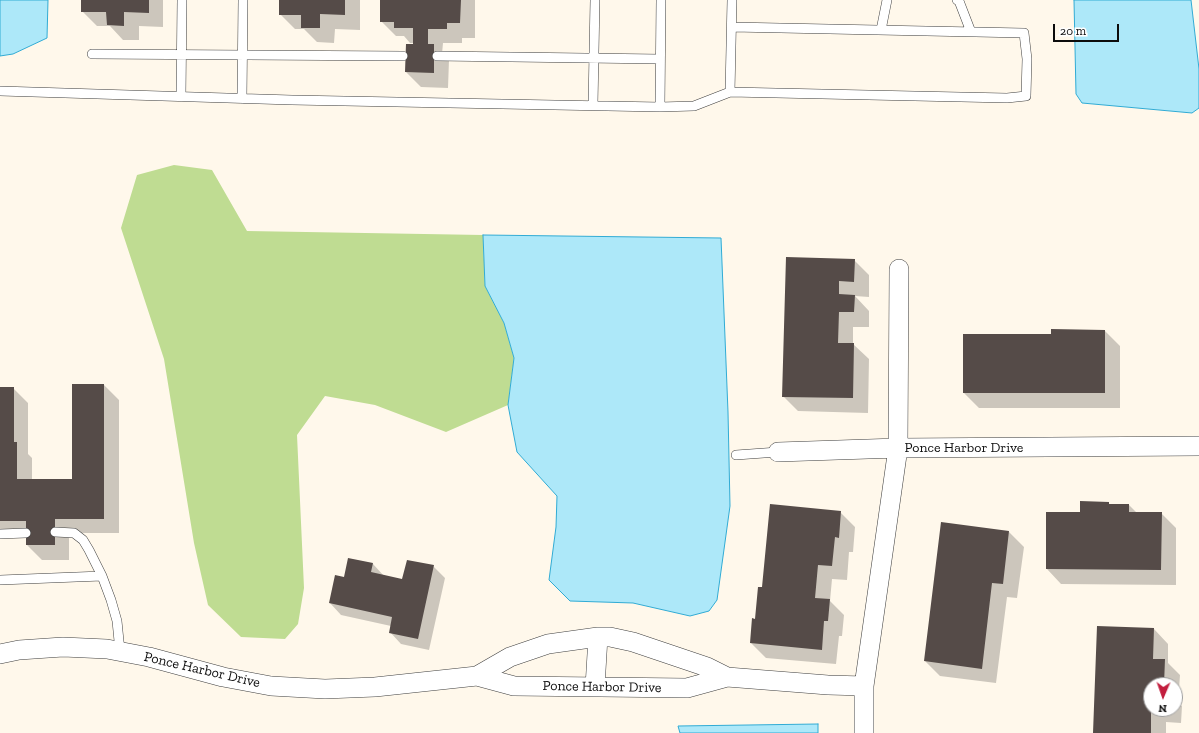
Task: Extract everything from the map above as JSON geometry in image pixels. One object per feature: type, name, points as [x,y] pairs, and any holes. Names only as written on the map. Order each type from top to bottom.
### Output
[{"type":"street","points":[[778,452],[898,448],[898,268]]},
{"type":"street","name":"Ponce Harbor Drive","points":[[864,733],[864,686],[898,448],[1199,446]]},
{"type":"street","points":[[595,687],[598,637]]},
{"type":"street","name":"Ponce Harbor Drive","points":[[477,676],[516,654],[548,644],[598,637],[610,637],[632,642],[707,667],[727,677]]},
{"type":"street","name":"Ponce Harbor Drive","points":[[0,654],[19,650],[63,647],[108,649],[149,657],[223,677],[271,686],[325,689],[375,687],[477,676],[514,686],[688,688],[727,677],[828,685],[864,686]]},
{"type":"lane","points":[[181,97],[182,0]]},
{"type":"lane","points":[[242,99],[243,0]]},
{"type":"lane","points":[[593,105],[595,0]]},
{"type":"lane","points":[[660,0],[660,107]]},
{"type":"lane","points":[[730,92],[732,0]]},
{"type":"lane","points":[[881,30],[887,0]]},
{"type":"lane","points":[[957,0],[959,1],[971,32]]},
{"type":"lane","points":[[0,91],[242,99],[660,107],[694,106],[730,92],[999,97],[1026,96],[1027,59],[1024,33],[732,27]]},
{"type":"lane","points":[[92,54],[403,56]]},
{"type":"lane","points":[[437,56],[660,59]]},
{"type":"lane","points":[[736,455],[778,452]]},
{"type":"lane","points":[[55,532],[74,533],[82,540],[102,576],[117,620],[120,651]]},
{"type":"lane","points":[[0,534],[26,533]]},
{"type":"lane","points":[[0,580],[102,576]]},
{"type":"green space","points":[[174,165],[212,170],[247,231],[483,235],[485,286],[504,323],[514,358],[508,405],[446,432],[375,405],[325,396],[297,435],[304,588],[298,624],[285,639],[241,637],[208,605],[194,543],[164,359],[121,228],[137,175]]},
{"type":"water","points":[[0,0],[48,0],[47,38],[13,54],[0,56]]},
{"type":"water","points":[[1074,0],[1191,0],[1199,69],[1199,108],[1192,113],[1082,103],[1076,94]]},
{"type":"water","points":[[483,235],[721,238],[730,506],[717,600],[709,611],[690,616],[633,603],[570,601],[549,580],[556,527],[557,496],[517,452],[508,405],[514,358],[504,323],[485,286]]},
{"type":"water","points":[[818,724],[818,733],[680,733],[678,726]]},
{"type":"building","points":[[81,0],[149,0],[149,13],[124,12],[124,26],[107,25],[106,12],[81,12]]},
{"type":"building","points":[[279,0],[345,0],[345,15],[320,14],[320,28],[301,28],[301,15],[279,15]]},
{"type":"building","points":[[380,0],[461,0],[460,23],[447,23],[447,29],[428,29],[428,44],[434,44],[434,73],[405,72],[406,44],[413,44],[413,28],[394,28],[394,22],[380,22]]},
{"type":"building","points":[[786,257],[855,259],[854,282],[839,281],[839,294],[855,295],[854,312],[839,312],[838,343],[854,343],[853,398],[782,397]]},
{"type":"building","points":[[1051,329],[1105,330],[1105,393],[963,393],[963,334],[1051,334]]},
{"type":"building","points":[[72,384],[104,384],[104,519],[55,519],[55,545],[26,545],[26,521],[0,521],[0,387],[14,387],[14,442],[17,442],[17,479],[72,479]]},
{"type":"building","points":[[1080,501],[1109,502],[1109,504],[1129,504],[1129,512],[1162,512],[1161,570],[1046,569],[1046,512],[1080,512]]},
{"type":"building","points":[[770,504],[841,511],[839,538],[835,537],[832,566],[818,565],[815,598],[830,599],[828,621],[824,621],[822,650],[750,643],[752,618],[755,619],[758,587],[762,587]]},
{"type":"building","points":[[941,522],[1009,531],[1003,584],[992,583],[982,669],[924,661]]},
{"type":"building","points":[[348,558],[373,563],[371,572],[402,579],[407,560],[434,565],[418,639],[389,633],[392,617],[329,603],[335,575],[344,577]]},
{"type":"building","points":[[1097,626],[1154,628],[1153,659],[1165,659],[1164,677],[1143,677],[1143,717],[1151,717],[1151,733],[1093,733]]}]
